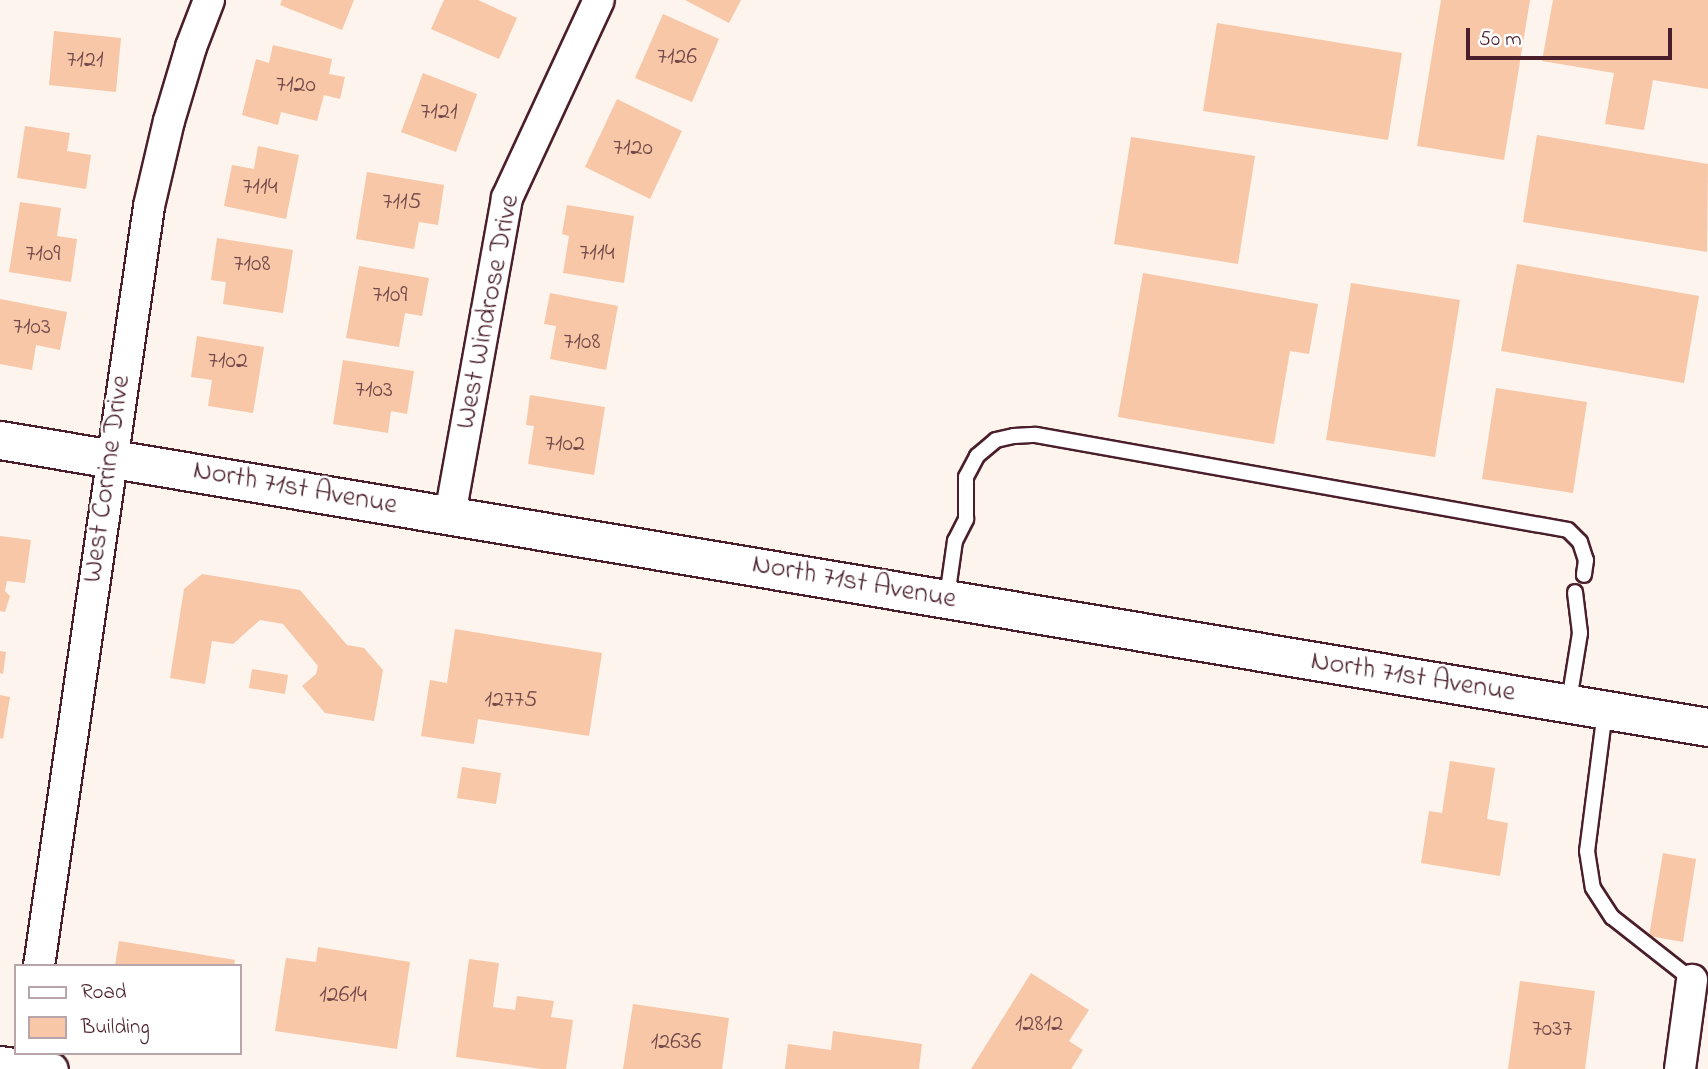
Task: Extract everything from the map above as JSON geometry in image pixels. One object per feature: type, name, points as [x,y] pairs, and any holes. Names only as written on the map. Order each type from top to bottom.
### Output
[{"type":"street","name":"West Corrine Drive","points":[[39,964],[149,206],[169,121],[191,47],[209,0]]},
{"type":"street","name":"West Windrose Drive","points":[[450,515],[507,198],[599,0]]},
{"type":"street","name":"North 71st Avenue","points":[[0,440],[1708,727]]},
{"type":"street","points":[[1680,1069],[1692,980]]},
{"type":"lane","points":[[947,599],[955,541],[966,519],[966,477],[976,456],[996,440],[1036,435],[1568,530],[1580,541],[1586,560],[1584,576]]},
{"type":"lane","points":[[1569,704],[1580,634],[1575,592]]},
{"type":"lane","points":[[1605,710],[1587,851],[1593,888],[1612,917],[1692,980]]},
{"type":"building","points":[[282,0],[354,0],[342,30],[280,5]]},
{"type":"building","points":[[444,0],[478,0],[517,18],[499,59],[431,29]]},
{"type":"building","points":[[685,0],[741,0],[729,23]]},
{"type":"building","points":[[1441,0],[1530,0],[1504,160],[1417,146]]},
{"type":"building","points":[[1553,0],[1708,0],[1708,89],[1653,80],[1644,130],[1605,124],[1614,73],[1542,61]]},
{"type":"building","points":[[663,14],[719,39],[692,102],[635,78]]},
{"type":"building","points":[[1217,23],[1402,53],[1388,140],[1203,111]]},
{"type":"building","points":[[54,31],[121,38],[116,92],[49,85]]},
{"type":"building","points":[[273,45],[332,59],[329,74],[345,77],[340,99],[324,95],[317,121],[281,112],[278,125],[242,115],[256,59],[269,63]]},
{"type":"building","points":[[423,73],[477,94],[456,152],[401,132]]},
{"type":"building","points":[[617,99],[682,131],[650,199],[585,167]]},
{"type":"building","points":[[25,126],[70,133],[67,151],[91,155],[86,189],[17,178]]},
{"type":"building","points":[[1537,135],[1708,164],[1707,252],[1523,222]]},
{"type":"building","points":[[1131,137],[1255,156],[1238,264],[1114,244]]},
{"type":"building","points":[[258,146],[299,155],[286,219],[224,206],[232,165],[254,169]]},
{"type":"building","points":[[367,172],[444,185],[438,225],[419,222],[414,249],[356,239]]},
{"type":"building","points":[[20,202],[61,208],[57,236],[77,239],[71,282],[9,272]]},
{"type":"building","points":[[567,205],[634,216],[624,283],[563,273],[569,236],[562,234]]},
{"type":"building","points":[[217,238],[293,250],[283,313],[223,304],[226,282],[211,280]]},
{"type":"building","points":[[1517,264],[1699,296],[1684,383],[1501,351]]},
{"type":"building","points":[[359,266],[429,278],[422,316],[405,313],[399,347],[346,338]]},
{"type":"building","points":[[1143,273],[1318,304],[1309,354],[1290,351],[1274,444],[1118,417]]},
{"type":"building","points":[[1351,283],[1460,300],[1435,457],[1326,440]]},
{"type":"building","points":[[550,293],[618,306],[606,370],[550,359],[556,326],[544,324]]},
{"type":"building","points":[[0,299],[67,312],[60,350],[36,345],[32,370],[0,364]]},
{"type":"building","points":[[197,336],[264,347],[253,413],[208,406],[212,380],[191,377]]},
{"type":"building","points":[[343,360],[414,371],[407,414],[391,411],[388,433],[333,424]]},
{"type":"building","points":[[1496,388],[1587,402],[1573,493],[1482,479]]},
{"type":"building","points":[[530,395],[605,407],[594,475],[528,464],[534,426],[526,425]]},
{"type":"building","points":[[0,536],[31,540],[25,583],[7,581],[5,591],[10,596],[5,612],[0,611]]},
{"type":"building","points":[[202,574],[300,590],[347,645],[364,648],[383,670],[374,721],[325,713],[302,686],[316,674],[318,666],[283,624],[260,620],[233,644],[212,641],[205,684],[170,678],[184,589]]},
{"type":"building","points":[[455,629],[602,653],[589,736],[478,719],[474,744],[421,736],[430,680],[447,683]]},
{"type":"building","points":[[0,651],[6,652],[3,674],[0,673]]},
{"type":"building","points":[[252,669],[288,675],[285,694],[249,688]]},
{"type":"building","points":[[0,695],[10,697],[3,739],[0,738]]},
{"type":"building","points":[[1450,761],[1495,768],[1487,819],[1508,823],[1500,876],[1421,863],[1429,811],[1442,813]]},
{"type":"building","points":[[462,767],[501,773],[496,804],[457,798]]},
{"type":"building","points":[[1663,853],[1696,859],[1683,942],[1649,936]]},
{"type":"building","points":[[119,941],[235,960],[234,964],[115,964]]},
{"type":"building","points":[[318,947],[410,962],[397,1049],[275,1031],[286,958],[316,962]]},
{"type":"building","points":[[469,959],[499,963],[493,1007],[515,1010],[517,996],[554,1001],[551,1017],[573,1020],[566,1069],[541,1069],[456,1057]]},
{"type":"building","points":[[1031,973],[1089,1010],[1069,1041],[1083,1050],[1071,1069],[971,1069]]},
{"type":"building","points":[[1520,981],[1595,991],[1585,1069],[1508,1069]]},
{"type":"building","points":[[633,1004],[729,1018],[722,1069],[623,1069]]},
{"type":"building","points":[[833,1031],[922,1044],[919,1069],[785,1069],[788,1044],[831,1050]]}]
